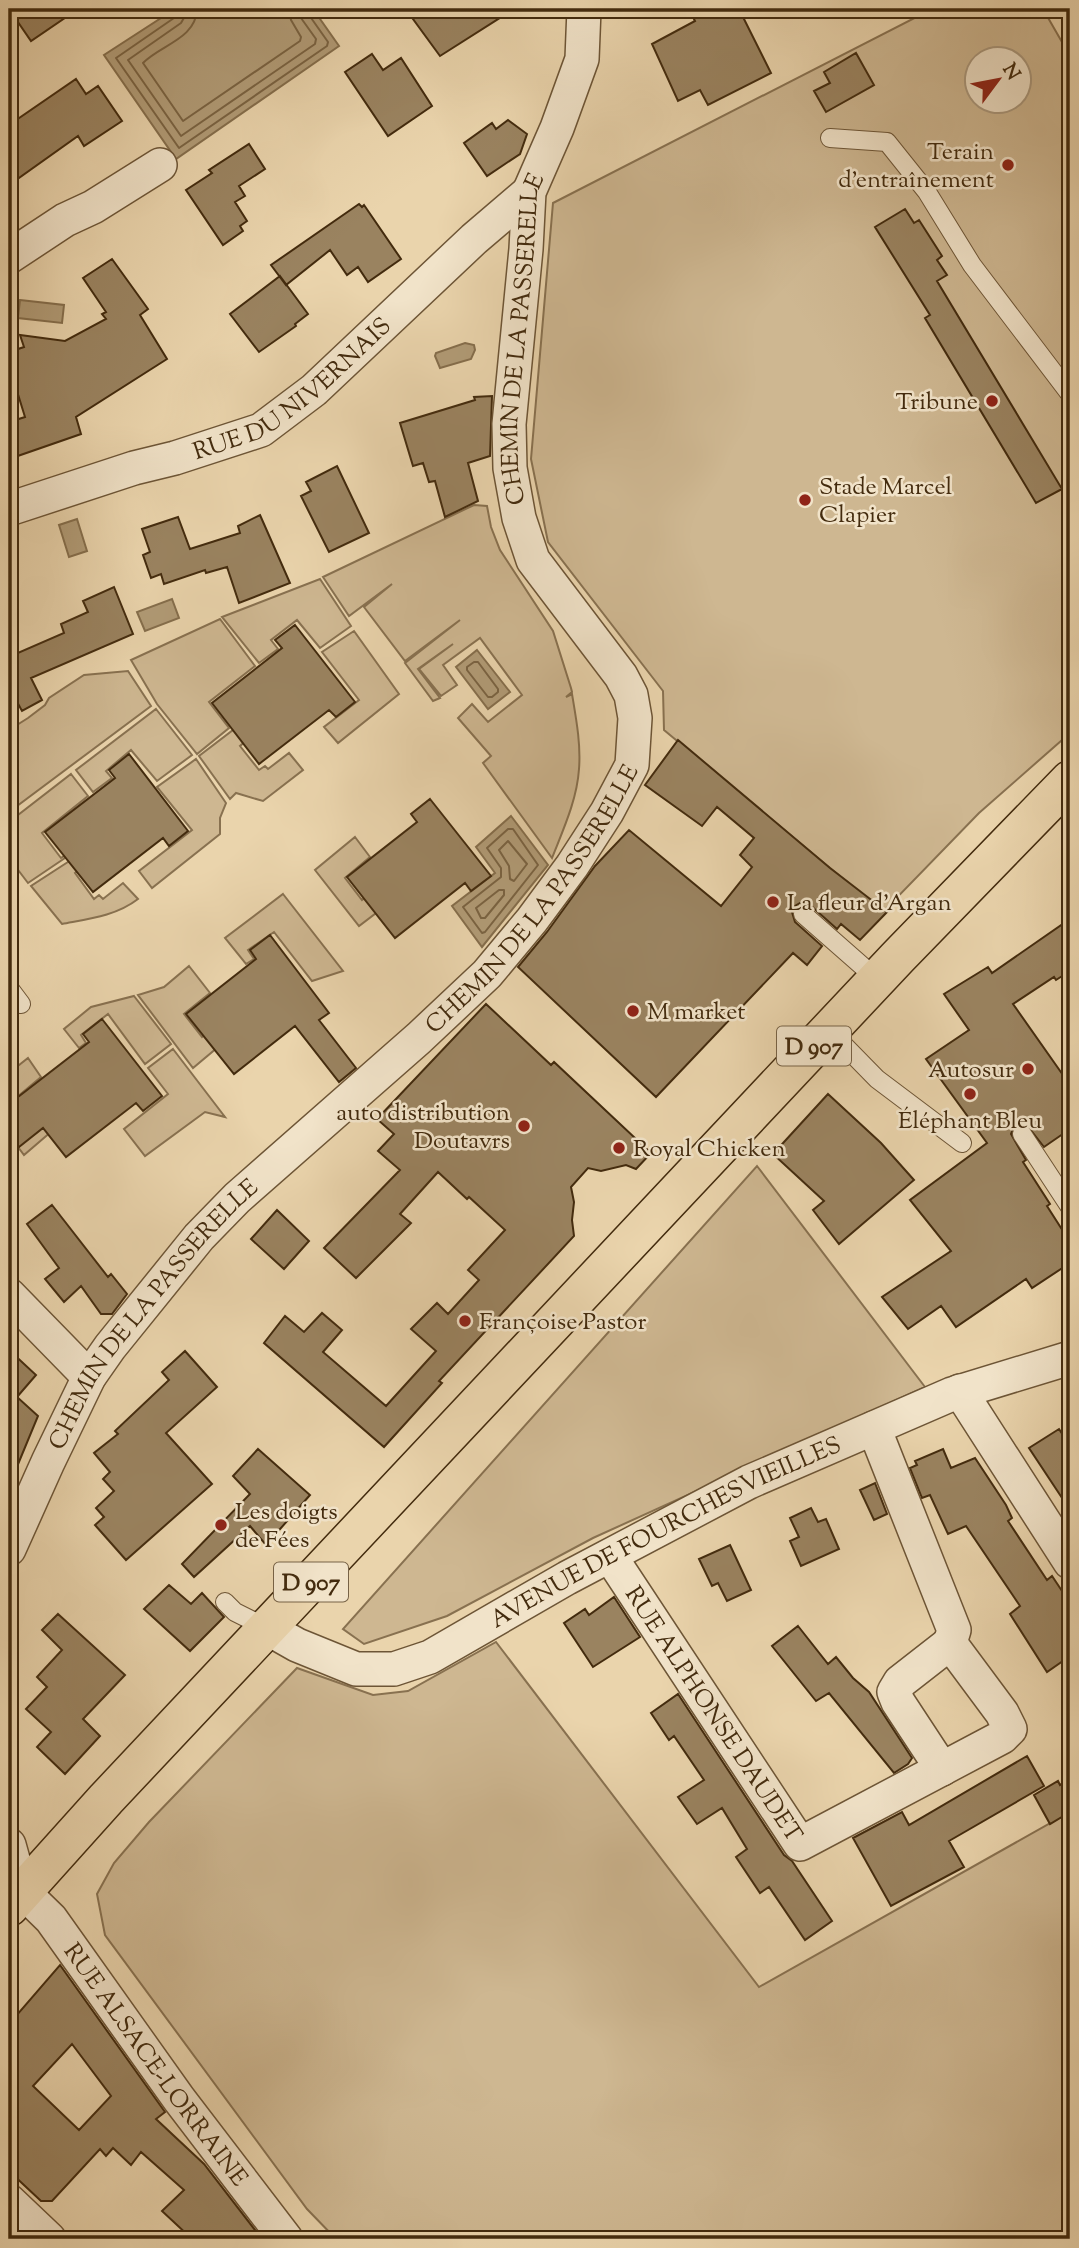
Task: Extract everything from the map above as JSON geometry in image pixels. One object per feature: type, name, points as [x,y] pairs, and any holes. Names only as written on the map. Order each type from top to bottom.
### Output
[{"type":"main road","name":"D 907","points":[[13,1892],[60,1848],[877,979],[1003,846],[1070,780]]},
{"type":"street","name":"CHEMIN DE LA PASSERELLE","points":[[9,1549],[89,1377],[110,1347],[199,1237],[237,1198],[419,1038],[487,974],[572,866],[607,812],[632,765],[635,718],[631,695],[621,676],[533,560],[519,518],[510,468],[509,424],[529,192],[557,128],[582,59],[584,9]]},
{"type":"street","points":[[9,257],[65,220],[93,207],[160,164]]},
{"type":"street","name":"RUE DU NIVERNAIS","points":[[9,509],[261,430],[314,390],[454,258],[529,192]]},
{"type":"street","points":[[9,1295],[89,1377]]},
{"type":"street","name":"AVENUE DE FOURCHESVIEILLES","points":[[267,1628],[297,1645],[356,1669],[394,1669],[430,1657],[749,1482],[960,1391],[1070,1358]]},
{"type":"street","points":[[960,1391],[1070,1562]]},
{"type":"street","name":"RUE ALPHONSE DAUDET","points":[[610,1556],[800,1844],[1002,1737],[1010,1729],[1003,1713],[951,1634],[874,1427]]},
{"type":"street","points":[[942,1769],[894,1692],[951,1634]]},
{"type":"street","points":[[9,1845],[13,1892]]},
{"type":"street","name":"RUE ALSACE-LORRAINE","points":[[13,1892],[51,1919],[179,2099],[286,2239]]},
{"type":"street","points":[[9,2201],[40,2236]]},
{"type":"lane","points":[[830,138],[887,142],[927,192],[972,265],[1070,394]]},
{"type":"lane","points":[[803,914],[877,979]]},
{"type":"lane","points":[[9,988],[21,1004]]},
{"type":"lane","points":[[829,1030],[877,1079],[962,1143]]},
{"type":"lane","points":[[1022,1134],[1070,1207]]},
{"type":"lane","points":[[225,1602],[235,1612],[267,1628]]},
{"type":"shaded area","name":"Stade Marcel Clapier","points":[[932,9],[1043,9],[1070,56],[1070,733],[979,813],[883,912],[664,730],[663,691],[548,542],[531,459],[553,203]]},
{"type":"shaded area","points":[[474,505],[487,506],[491,527],[500,550],[553,631],[572,692],[566,697],[572,694],[577,722],[578,781],[569,815],[552,858],[483,763],[491,756],[458,718],[472,704],[488,722],[522,695],[480,638],[443,665],[457,685],[441,696],[419,669],[453,644],[418,669],[440,698],[433,701],[405,663],[460,620],[405,661],[364,607],[392,584],[349,616],[323,577]]},
{"type":"shaded area","points":[[320,579],[351,626],[320,648],[297,620],[271,640],[278,649],[259,663],[222,617]]},
{"type":"shaded area","points":[[220,619],[255,666],[209,702],[229,728],[197,754],[157,704],[131,660]]},
{"type":"shaded area","points":[[354,631],[399,694],[338,743],[324,727],[359,700],[322,652]]},
{"type":"shaded area","points":[[128,671],[151,706],[9,812],[9,730],[45,705],[49,698],[84,675]]},
{"type":"shaded area","points":[[156,709],[192,755],[157,781],[131,750],[106,771],[112,778],[93,792],[76,770]]},
{"type":"shaded area","points":[[237,727],[247,740],[240,746],[259,770],[265,766],[268,769],[289,753],[303,770],[263,801],[236,793],[230,799],[199,756]]},
{"type":"shaded area","points":[[196,759],[226,803],[220,818],[220,834],[152,888],[139,871],[192,830],[157,787]]},
{"type":"shaded area","points":[[71,774],[88,796],[42,833],[61,858],[67,854],[68,856],[28,883],[9,858],[9,822]]},
{"type":"shaded area","points":[[355,837],[370,857],[345,878],[362,900],[368,895],[380,910],[359,926],[315,870]]},
{"type":"shaded area","points":[[71,860],[79,870],[75,873],[94,899],[99,895],[103,899],[123,883],[138,899],[111,913],[62,924],[31,886]]},
{"type":"shaded area","points":[[283,894],[343,971],[312,981],[274,932],[248,950],[254,959],[246,964],[225,938]]},
{"type":"shaded area","points":[[189,966],[210,993],[184,1014],[202,1037],[207,1032],[218,1047],[193,1068],[138,995],[164,987]]},
{"type":"shaded area","points":[[134,996],[171,1044],[145,1064],[108,1014],[81,1035],[86,1043],[79,1048],[64,1029],[91,1007]]},
{"type":"shaded area","points":[[173,1049],[225,1117],[205,1112],[145,1156],[124,1129],[168,1094],[148,1068]]},
{"type":"shaded area","points":[[28,1058],[41,1077],[16,1098],[34,1122],[52,1131],[24,1155],[9,1135],[9,1073]]},
{"type":"shaded area","points":[[757,1166],[925,1387],[593,1538],[447,1616],[364,1644],[343,1629]]},
{"type":"shaded area","points":[[496,1642],[759,1987],[1070,1812],[1070,2239],[336,2239],[307,2209],[105,1935],[97,1894],[114,1863],[149,1822],[297,1668],[373,1695],[408,1691]]},
{"type":"water","points":[[175,9],[313,9],[339,46],[176,159],[104,55]]},
{"type":"water","points":[[20,300],[64,305],[62,323],[18,318]]},
{"type":"water","points":[[465,343],[474,345],[471,359],[440,368],[436,353]]},
{"type":"water","points":[[77,519],[87,551],[69,557],[59,525]]},
{"type":"water","points":[[172,599],[179,618],[145,631],[137,612]]},
{"type":"water","points":[[477,650],[510,692],[488,709],[456,667]]},
{"type":"water","points":[[511,816],[548,865],[482,947],[452,906],[495,873],[476,847]]},
{"type":"building","points":[[9,9],[78,9],[31,41]]},
{"type":"building","points":[[429,9],[514,9],[440,56],[413,19]]},
{"type":"building","points":[[689,9],[739,9],[771,73],[708,105],[700,90],[678,101],[652,44],[695,21]]},
{"type":"building","points":[[856,53],[874,85],[826,112],[814,91],[830,83],[824,72]]},
{"type":"building","points":[[372,54],[383,70],[401,58],[432,106],[388,136],[345,72]]},
{"type":"building","points":[[76,79],[86,94],[98,86],[122,121],[84,146],[78,136],[9,185],[9,125]]},
{"type":"building","points":[[508,120],[527,134],[520,154],[487,176],[464,143],[492,123],[496,129]]},
{"type":"building","points":[[249,144],[265,169],[239,186],[245,196],[235,202],[247,221],[240,226],[243,231],[223,245],[186,190],[212,173],[209,170]]},
{"type":"building","points":[[359,204],[362,207],[364,205],[401,259],[368,282],[358,267],[347,275],[330,250],[286,285],[271,265]]},
{"type":"building","name":"Tribune","points":[[905,209],[914,223],[919,220],[942,256],[937,260],[947,275],[937,281],[1062,489],[1036,503],[925,318],[930,315],[875,227]]},
{"type":"building","points":[[112,259],[148,309],[140,315],[167,359],[76,417],[81,434],[9,459],[9,422],[25,417],[9,365],[9,352],[24,347],[20,335],[65,341],[106,319],[102,314],[106,312],[83,278]]},
{"type":"building","points":[[280,276],[308,314],[295,324],[296,326],[259,352],[230,314]]},
{"type":"building","points":[[492,396],[490,456],[468,463],[478,501],[445,517],[435,481],[429,482],[423,463],[413,466],[400,423],[475,400],[474,397]]},
{"type":"building","points":[[337,466],[369,533],[329,552],[301,496],[311,491],[306,482]]},
{"type":"building","points":[[260,515],[290,583],[239,603],[227,567],[206,573],[205,570],[164,584],[161,574],[151,578],[143,555],[150,552],[142,529],[178,517],[190,549],[240,533],[238,526]]},
{"type":"building","points":[[114,587],[133,634],[31,678],[42,700],[22,711],[9,687],[9,634],[18,653],[64,633],[61,624],[88,612],[83,601]]},
{"type":"building","points":[[295,625],[355,702],[336,717],[329,710],[259,764],[212,703],[282,648],[275,640]]},
{"type":"building","points":[[678,740],[830,868],[887,912],[860,940],[841,924],[837,929],[810,905],[800,903],[795,906],[792,912],[795,922],[822,946],[807,965],[793,953],[656,1097],[518,967],[595,866],[629,830],[721,906],[752,867],[740,855],[754,838],[717,807],[702,826],[645,785]]},
{"type":"building","points":[[129,754],[188,831],[169,846],[163,838],[93,892],[45,832],[115,778],[109,770]]},
{"type":"building","points":[[430,799],[491,876],[471,891],[465,883],[395,938],[347,877],[417,822],[411,814]]},
{"type":"building","points":[[1070,919],[1070,971],[1056,980],[1054,977],[1013,1004],[1070,1085],[1070,1129],[1044,1147],[1026,1124],[1015,1125],[1011,1134],[1026,1160],[1023,1162],[1050,1204],[1047,1206],[1070,1242],[1070,1263],[1032,1288],[1026,1279],[956,1327],[941,1306],[908,1329],[882,1297],[951,1251],[910,1200],[987,1143],[926,1059],[969,1030],[944,994],[988,967],[992,973]]},
{"type":"building","points":[[270,935],[329,1013],[319,1020],[356,1068],[339,1082],[295,1026],[234,1074],[186,1014],[256,959],[250,950]]},
{"type":"building","points":[[486,1004],[551,1065],[554,1062],[651,1153],[636,1169],[626,1165],[601,1171],[588,1168],[571,1187],[574,1236],[439,1381],[442,1383],[384,1447],[264,1343],[285,1316],[304,1332],[322,1313],[342,1330],[323,1352],[386,1406],[436,1351],[411,1329],[437,1303],[448,1314],[479,1280],[468,1270],[505,1230],[438,1172],[400,1214],[411,1223],[356,1278],[324,1248],[400,1170],[378,1151],[394,1134],[377,1119]]},
{"type":"building","points":[[102,1019],[162,1096],[143,1111],[136,1103],[66,1157],[43,1128],[9,1155],[9,1104],[89,1042],[83,1034]]},
{"type":"building","points":[[828,1094],[881,1143],[914,1180],[839,1244],[813,1210],[824,1201],[773,1154]]},
{"type":"building","points":[[52,1205],[108,1277],[111,1274],[127,1294],[112,1314],[101,1314],[81,1286],[64,1302],[45,1279],[59,1268],[27,1224]]},
{"type":"building","points":[[277,1210],[309,1241],[284,1269],[251,1239]]},
{"type":"building","points":[[9,1350],[36,1375],[17,1397],[38,1416],[9,1486]]},
{"type":"building","points":[[185,1351],[217,1387],[166,1433],[212,1484],[126,1560],[95,1525],[104,1517],[96,1508],[114,1491],[103,1479],[110,1472],[94,1453],[118,1434],[115,1431],[169,1380],[162,1372]]},
{"type":"building","points":[[1059,1429],[1070,1446],[1070,1510],[1029,1448]]},
{"type":"building","points":[[258,1449],[310,1495],[266,1545],[250,1526],[194,1577],[182,1564],[250,1494],[233,1476]]},
{"type":"building","points":[[943,1449],[951,1468],[975,1458],[1006,1505],[1012,1518],[1008,1521],[1047,1580],[1052,1576],[1070,1603],[1070,1656],[1047,1672],[1010,1614],[1020,1606],[966,1526],[948,1534],[930,1495],[922,1498],[910,1468],[917,1465],[915,1461]]},
{"type":"building","points":[[875,1483],[887,1514],[874,1520],[860,1490]]},
{"type":"building","points":[[811,1508],[818,1522],[826,1519],[839,1549],[801,1566],[790,1541],[799,1537],[790,1518]]},
{"type":"building","points":[[730,1545],[751,1590],[727,1601],[718,1583],[712,1586],[699,1559]]},
{"type":"building","points":[[169,1585],[191,1604],[202,1593],[224,1617],[190,1651],[144,1609]]},
{"type":"building","points":[[614,1597],[640,1637],[593,1667],[564,1623],[585,1609],[589,1615]]},
{"type":"building","points":[[58,1614],[125,1675],[83,1719],[100,1736],[65,1774],[37,1747],[51,1732],[26,1709],[47,1687],[37,1677],[62,1650],[42,1630]]},
{"type":"building","points":[[798,1626],[828,1664],[836,1657],[869,1692],[912,1758],[908,1764],[894,1773],[829,1693],[816,1701],[772,1646]]},
{"type":"building","points":[[678,1694],[784,1855],[792,1861],[832,1921],[805,1940],[769,1887],[760,1893],[736,1857],[747,1849],[722,1808],[697,1824],[678,1797],[704,1780],[674,1736],[669,1740],[651,1713]]},
{"type":"building","points":[[1027,1756],[1044,1786],[949,1841],[964,1867],[891,1906],[853,1838],[902,1812],[909,1825]]},
{"type":"building","points":[[1070,1779],[1070,1812],[1050,1824],[1034,1795],[1058,1781],[1060,1785]]},
{"type":"building","points":[[60,1965],[165,2112],[156,2119],[204,2164],[262,2239],[192,2239],[162,2211],[184,2190],[141,2152],[131,2165],[113,2148],[106,2156],[100,2149],[52,2201],[41,2201],[9,2171],[9,2024]],"holes":[[[72,2044],[111,2096],[79,2130],[33,2086]]]},
{"type":"place","name":"Terain d'entraînement","points":[[1008,165]]},
{"type":"place","name":"Tribune","points":[[992,401]]},
{"type":"place","name":"Stade Marcel Clapier","points":[[805,500]]},
{"type":"place","name":"La fleur d'Argan","points":[[773,902]]},
{"type":"place","name":"M market","points":[[633,1011]]},
{"type":"place","name":"Autosur","points":[[1028,1069]]},
{"type":"place","name":"Éléphant Bleu","points":[[970,1094]]},
{"type":"place","name":"auto distribution Doutavrs","points":[[524,1126]]},
{"type":"place","name":"Royal Chicken","points":[[619,1148]]},
{"type":"place","name":"Françoise Pastor","points":[[465,1321]]},
{"type":"place","name":"Les doigts de Fées","points":[[221,1525]]}]
